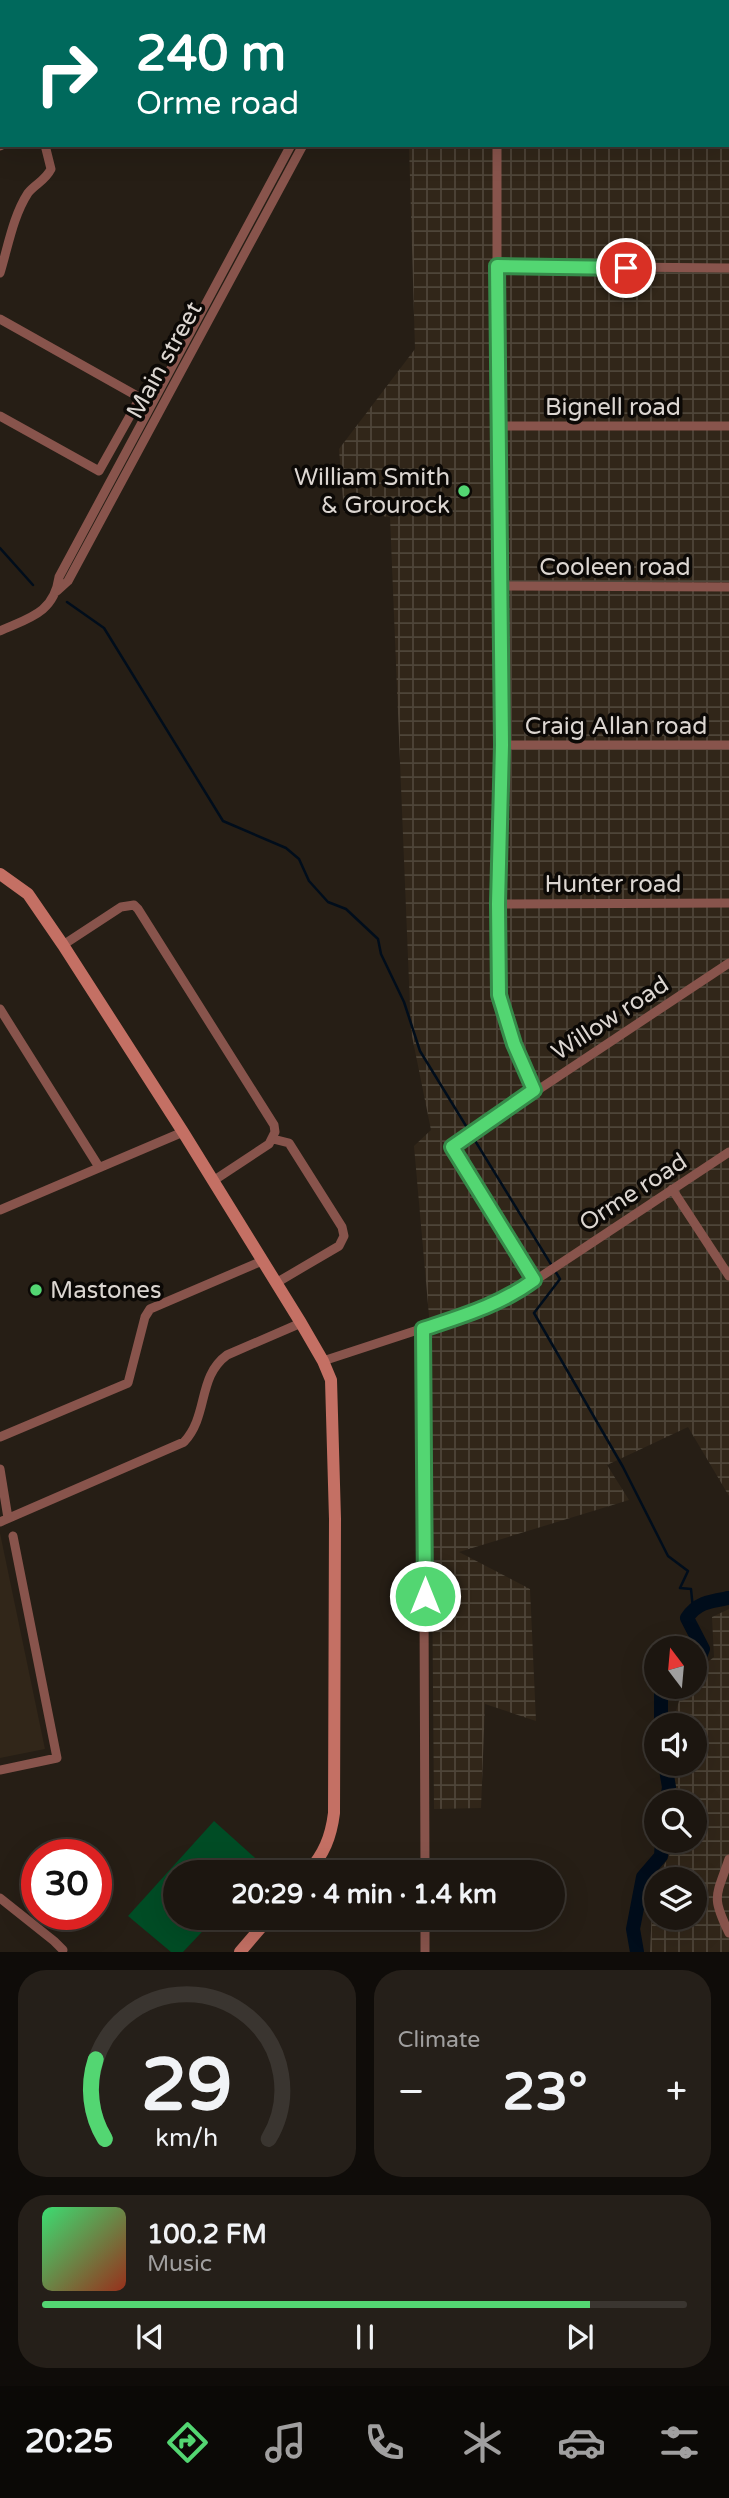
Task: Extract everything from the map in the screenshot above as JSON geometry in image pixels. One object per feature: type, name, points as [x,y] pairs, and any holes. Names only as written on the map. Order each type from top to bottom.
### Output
[{"type":"street","points":[[0,273],[20,209],[29,192],[45,180],[51,169],[46,147]]},
{"type":"street","name":"Main street","points":[[155,407],[290,147]]},
{"type":"street","name":"Main street","points":[[0,631],[42,611],[51,601],[57,591],[59,577],[302,147]]},
{"type":"street","points":[[497,147],[497,426],[502,745],[499,995],[514,1044],[534,1090]]},
{"type":"street","points":[[497,266],[729,268]]},
{"type":"street","points":[[0,319],[155,407]]},
{"type":"street","points":[[0,416],[99,471],[140,398]]},
{"type":"street","name":"Bignell road","points":[[497,426],[729,426]]},
{"type":"street","name":"Cooleen road","points":[[500,586],[729,587]]},
{"type":"street","name":"Craig Allan road","points":[[502,745],[729,745]]},
{"type":"street","points":[[0,874],[28,894],[63,945],[301,1323],[331,1380],[335,1519],[334,1813],[327,1845],[316,1860]]},
{"type":"street","name":"Hunter road","points":[[498,904],[729,903]]},
{"type":"street","points":[[63,945],[121,906],[128,904],[138,909],[270,1119],[275,1132],[273,1139],[213,1181]]},
{"type":"street","name":"Willow road","points":[[534,1280],[452,1147],[534,1090],[729,963]]},
{"type":"street","points":[[0,1009],[99,1167]]},
{"type":"street","points":[[0,1210],[183,1132]]},
{"type":"street","points":[[273,1139],[289,1143],[342,1227],[344,1236],[339,1246],[276,1283]]},
{"type":"street","name":"Orme road","points":[[534,1280],[729,1152]]},
{"type":"street","points":[[672,1189],[729,1276]]},
{"type":"street","points":[[0,1437],[128,1383],[145,1317],[150,1309],[262,1261]]},
{"type":"street","points":[[323,1361],[494,1305],[534,1280]]},
{"type":"street","points":[[0,1469],[4,1520],[184,1442],[198,1422],[209,1376],[219,1361],[301,1323]]},
{"type":"street","points":[[423,1329],[425,1860]]},
{"type":"street","points":[[0,1770],[57,1758],[13,1536]]},
{"type":"street","points":[[729,1859],[716,1897],[717,1908],[729,1933]]},
{"type":"street","points":[[0,1898],[63,1950]]},
{"type":"street","points":[[240,1952],[259,1930]]},
{"type":"street","points":[[425,1930],[425,1952]]},
{"type":"shaded area","points":[[409,147],[729,147],[729,1496],[688,1427],[607,1465],[629,1500],[459,1552],[530,1589],[536,1721],[485,1704],[481,1808],[434,1809],[430,1327],[414,1146],[431,1130],[411,1031],[390,517],[344,512],[339,449],[415,349]]},
{"type":"shaded area","points":[[0,1533],[45,1749],[0,1758]]},
{"type":"shaded area","points":[[729,1609],[729,1952],[650,1952],[651,1930],[707,1930],[707,1867],[663,1867],[671,1853],[707,1853],[707,1790],[674,1790],[673,1776],[707,1776],[707,1713],[675,1713],[680,1699],[707,1699],[707,1663],[714,1657],[712,1617]]},
{"type":"green space","points":[[214,1821],[257,1860],[179,1860]]},
{"type":"green space","points":[[163,1877],[163,1930],[204,1930],[183,1952],[171,1952],[128,1916]]},
{"type":"waterway","points":[[0,548],[33,585]]},
{"type":"waterway","points":[[67,602],[104,628],[223,821],[286,848],[299,859],[309,881],[328,902],[346,909],[378,939],[381,954],[404,1002],[420,1051],[560,1279],[534,1313],[623,1467],[668,1556],[688,1571],[680,1588],[691,1589],[693,1609]]},
{"type":"waterway","points":[[696,1636],[687,1618],[691,1613],[700,1605],[729,1598]]},
{"type":"waterway","points":[[661,1699],[661,1713]]},
{"type":"waterway","points":[[667,1776],[669,1790]]},
{"type":"waterway","points":[[637,1952],[633,1929],[643,1877],[661,1853]]},
{"type":"place","name":"William Smith & Grourock","points":[[464,491]]},
{"type":"place","name":"Mastones","points":[[36,1290]]},
{"type":"route","points":[[425,1596],[423,1329],[494,1305],[534,1280],[452,1147],[534,1090],[514,1044],[499,995],[502,745],[497,266],[626,268]]}]
